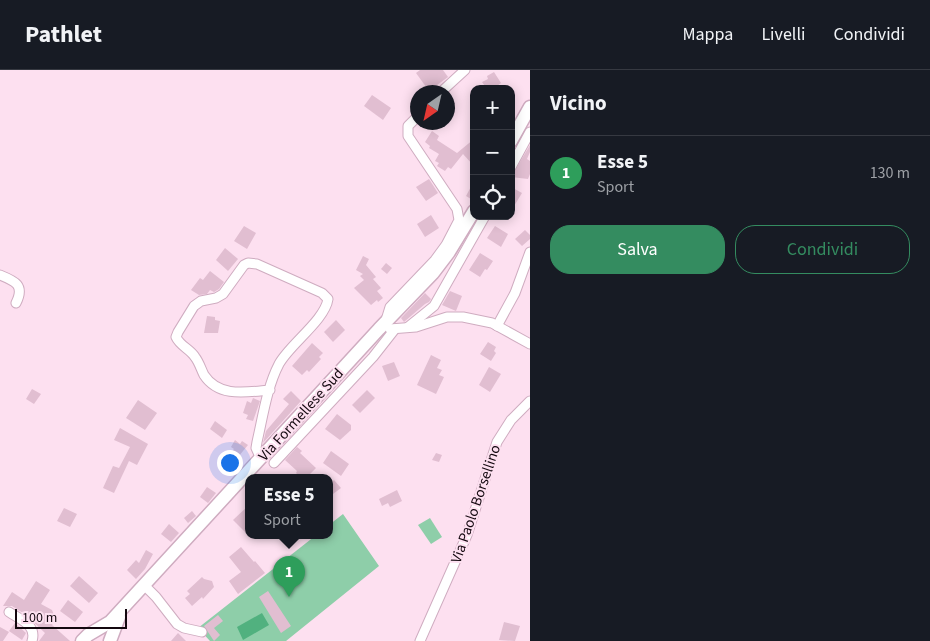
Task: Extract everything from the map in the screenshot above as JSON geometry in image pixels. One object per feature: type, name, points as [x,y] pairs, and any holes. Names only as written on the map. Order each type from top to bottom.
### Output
[{"type":"street","points":[[449,85],[465,70]]},
{"type":"street","points":[[515,135],[530,107]]},
{"type":"street","points":[[274,463],[367,363],[387,326],[390,307],[435,260],[446,245],[459,220],[457,209],[408,136],[408,126],[410,124]]},
{"type":"street","points":[[515,160],[530,132]]},
{"type":"street","name":"Via Formellese Sud","points":[[247,474],[387,326],[440,265],[470,217]]},
{"type":"street","points":[[407,328],[434,306],[483,220]]},
{"type":"street","points":[[497,326],[513,298],[530,252]]},
{"type":"street","points":[[261,459],[257,451],[257,442],[270,390],[281,361],[308,331],[326,306],[328,300],[322,294],[257,264],[248,263],[244,265],[223,294],[196,304],[176,337],[195,357],[207,378],[218,387],[234,392],[270,390]]},
{"type":"street","points":[[0,275],[14,281],[18,286],[20,294],[16,303]]},
{"type":"street","points":[[387,326],[407,328],[453,317],[481,320],[497,326],[530,344]]},
{"type":"street","name":"Via Paolo Borsellino","points":[[420,641],[470,528],[497,442],[511,420],[530,401]]},
{"type":"street","name":"Via Formellese Sud","points":[[87,637],[110,622],[120,612],[245,476]]},
{"type":"street","points":[[144,585],[177,624],[186,629],[202,632]]},
{"type":"street","points":[[9,612],[32,628],[34,633],[32,641]]},
{"type":"street","name":"Via Formellese Sud","points":[[108,641],[120,612]]},
{"type":"street","points":[[87,637],[102,635],[108,641]]},
{"type":"shaded area","points":[[343,514],[379,566],[286,641],[210,641],[198,628],[311,539],[333,539],[333,522]]},
{"type":"shaded area","points":[[430,518],[442,537],[431,544],[418,525]]},
{"type":"shaded area","points":[[262,613],[269,625],[243,640],[237,627]]},
{"type":"building","points":[[420,70],[443,70],[448,77],[437,85],[425,85],[416,73]]},
{"type":"building","points":[[494,72],[501,83],[498,85],[484,85],[482,82],[488,79],[487,76]]},
{"type":"building","points":[[372,95],[391,108],[383,120],[364,106]]},
{"type":"building","points":[[432,131],[439,136],[437,140],[457,153],[470,142],[470,162],[463,154],[451,169],[448,167],[445,171],[437,166],[439,163],[435,161],[439,154],[429,148],[430,146],[425,142]]},
{"type":"building","points":[[530,145],[527,159],[530,161],[528,179],[515,177],[515,170]]},
{"type":"building","points":[[429,179],[438,193],[426,201],[416,187]]},
{"type":"building","points":[[470,188],[470,198],[466,196]]},
{"type":"building","points":[[515,189],[522,193],[515,204]]},
{"type":"building","points":[[431,215],[439,228],[425,237],[417,224]]},
{"type":"building","points":[[244,226],[256,233],[247,249],[234,241]]},
{"type":"building","points":[[495,226],[508,234],[501,247],[487,238]]},
{"type":"building","points":[[525,230],[530,235],[530,239],[522,246],[515,239]]},
{"type":"building","points":[[225,248],[238,259],[228,271],[216,260]]},
{"type":"building","points":[[480,253],[493,261],[480,277],[469,270]]},
{"type":"building","points":[[363,256],[369,259],[366,265],[376,277],[373,279],[381,288],[377,291],[383,298],[371,305],[354,288],[364,280],[360,276],[363,274],[356,270]]},
{"type":"building","points":[[386,263],[392,268],[387,274],[381,269]]},
{"type":"building","points":[[210,271],[224,282],[219,289],[214,292],[210,290],[207,294],[199,295],[191,290],[200,278],[203,280]]},
{"type":"building","points":[[450,291],[462,296],[456,311],[442,305]]},
{"type":"building","points":[[425,293],[431,299],[429,302],[404,322],[401,318]]},
{"type":"building","points":[[207,316],[215,317],[215,320],[220,321],[218,333],[204,333]]},
{"type":"building","points":[[336,320],[345,330],[333,342],[324,332]]},
{"type":"building","points":[[488,342],[496,347],[494,351],[496,353],[491,361],[480,354]]},
{"type":"building","points":[[312,343],[323,353],[319,357],[321,359],[309,372],[307,370],[302,375],[292,366]]},
{"type":"building","points":[[431,355],[441,360],[437,368],[442,370],[439,375],[444,377],[436,394],[417,385]]},
{"type":"building","points":[[394,362],[400,376],[388,381],[382,366]]},
{"type":"building","points":[[489,367],[501,374],[490,392],[479,385]]},
{"type":"building","points":[[32,389],[41,394],[34,404],[26,399]]},
{"type":"building","points":[[367,390],[375,398],[360,413],[352,405]]},
{"type":"building","points":[[291,391],[301,401],[263,443],[266,431],[289,404],[283,399]]},
{"type":"building","points":[[253,398],[260,401],[253,421],[246,419],[248,415],[243,413],[247,401],[251,403]]},
{"type":"building","points":[[138,400],[157,413],[145,430],[126,418]]},
{"type":"building","points":[[337,414],[351,425],[351,430],[340,440],[325,429]]},
{"type":"building","points":[[215,421],[227,430],[222,438],[210,429]]},
{"type":"building","points":[[120,428],[148,444],[137,465],[129,461],[114,493],[103,488],[113,466],[119,468],[130,447],[114,440]]},
{"type":"building","points":[[235,440],[240,444],[242,441],[248,445],[238,457],[231,452],[234,449],[231,447]]},
{"type":"building","points":[[297,447],[302,451],[300,453],[316,468],[310,474],[297,474],[297,471],[285,460]]},
{"type":"building","points":[[331,451],[349,464],[341,476],[323,463]]},
{"type":"building","points":[[436,453],[442,455],[439,462],[432,460]]},
{"type":"building","points":[[333,481],[341,488],[333,494]]},
{"type":"building","points":[[207,487],[216,493],[208,503],[200,497]]},
{"type":"building","points":[[397,490],[402,501],[390,507],[388,503],[382,506],[379,499]]},
{"type":"building","points":[[64,508],[77,514],[70,527],[57,521]]},
{"type":"building","points":[[245,509],[245,532],[233,520]]},
{"type":"building","points":[[192,511],[196,516],[188,523],[184,518]]},
{"type":"building","points":[[169,524],[179,533],[171,542],[161,534]]},
{"type":"building","points":[[241,547],[265,573],[238,594],[229,581],[241,572],[229,557]]},
{"type":"building","points":[[146,550],[153,554],[145,569],[136,579],[127,570],[136,560],[139,563]]},
{"type":"building","points":[[79,576],[98,593],[89,603],[70,586]]},
{"type":"building","points":[[202,577],[212,581],[214,587],[203,599],[202,597],[192,606],[185,598],[190,594],[187,591]]},
{"type":"building","points":[[36,581],[50,590],[41,604],[52,610],[56,620],[52,625],[70,641],[39,641],[45,633],[26,615],[12,606],[3,606],[12,592],[24,600]]},
{"type":"building","points":[[268,591],[291,626],[281,633],[259,597]]},
{"type":"building","points":[[68,600],[83,612],[75,622],[60,611]]},
{"type":"building","points":[[218,615],[223,621],[214,628],[220,635],[214,641],[204,626]]},
{"type":"building","points":[[504,622],[520,626],[515,641],[499,640]]},
{"type":"building","points":[[15,623],[26,633],[22,640],[9,631]]},
{"type":"building","points":[[0,627],[9,632],[3,641],[0,641]]},
{"type":"building","points":[[178,633],[186,641],[171,641]]},
{"type":"place","name":"Esse 5","points":[[289,597]]}]
